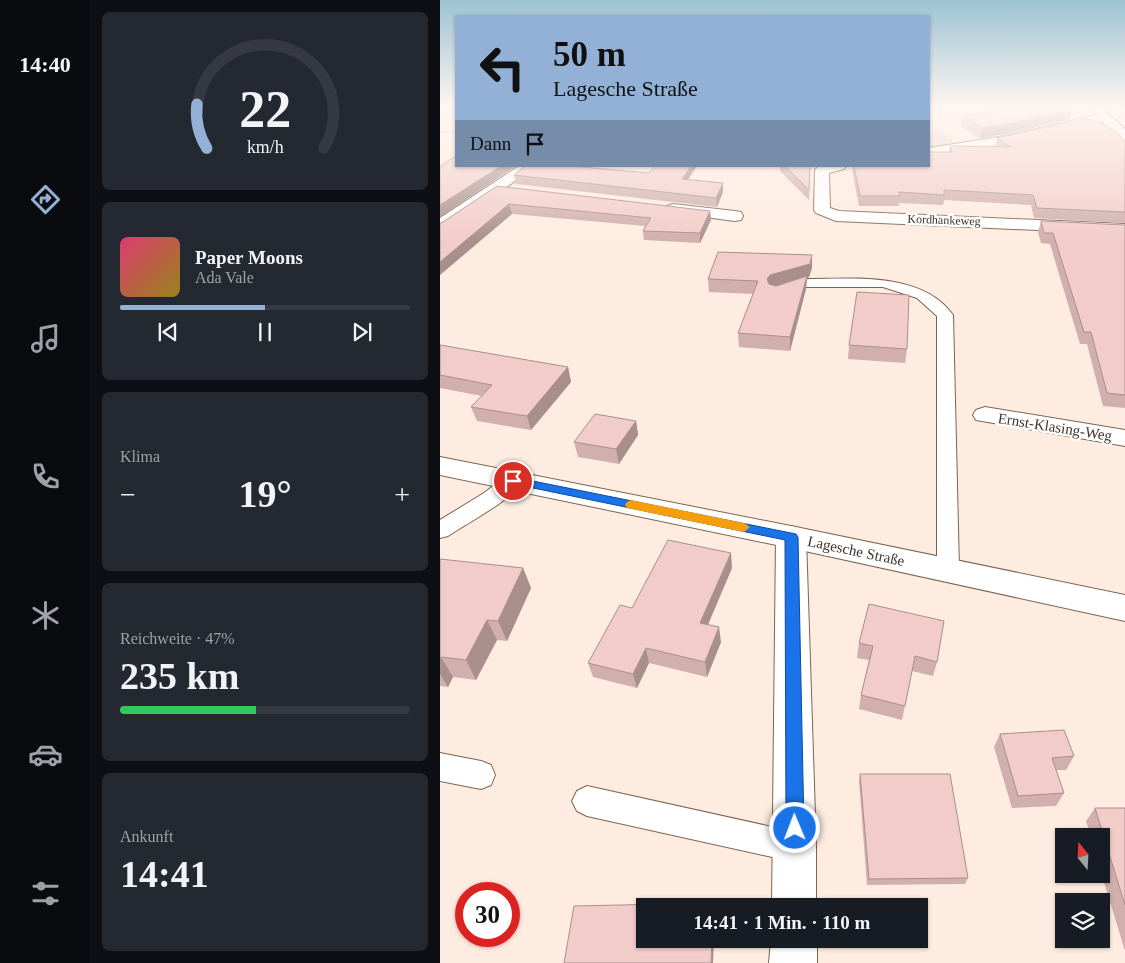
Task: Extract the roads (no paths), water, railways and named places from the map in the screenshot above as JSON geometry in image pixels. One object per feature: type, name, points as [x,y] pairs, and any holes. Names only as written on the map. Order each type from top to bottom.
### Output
[{"type":"street","points":[[440,226],[528,167]]},
{"type":"street","name":"Kordhankeweg","points":[[835,167],[822,170],[822,210],[836,216],[1125,229]]},
{"type":"street","points":[[496,188],[524,192]]},
{"type":"street","points":[[658,207],[735,216]]},
{"type":"street","name":"Ernst-Klasing-Weg","points":[[985,416],[1125,438]]},
{"type":"street","name":"Lagesche Straße","points":[[440,466],[791,537],[1125,608]]},
{"type":"street","points":[[791,537],[794,898]]},
{"type":"street","points":[[793,963],[794,948]]},
{"type":"lane","points":[[776,292],[805,283],[884,283],[922,294],[945,315],[948,570]]},
{"type":"lane","points":[[440,530],[513,481]]},
{"type":"lane","points":[[440,767],[481,775]]},
{"type":"lane","points":[[587,801],[795,847]]}]
